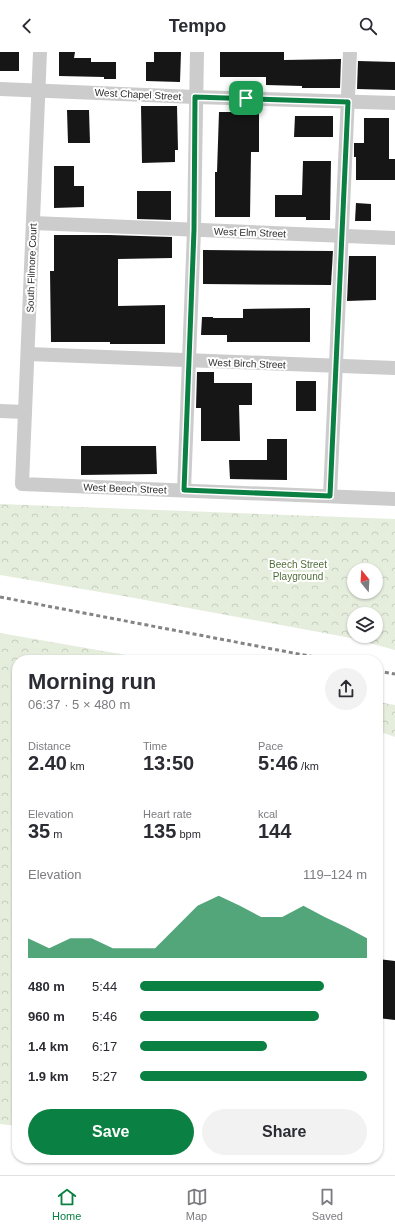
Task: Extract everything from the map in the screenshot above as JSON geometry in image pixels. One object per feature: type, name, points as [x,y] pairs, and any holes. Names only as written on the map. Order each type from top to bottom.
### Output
[{"type":"street","name":"South Filmore Court","points":[[22,484],[40,52]]},
{"type":"street","points":[[184,490],[194,230],[195,97],[197,52]]},
{"type":"street","points":[[330,496],[350,52]]},
{"type":"street","name":"West Chapel Street","points":[[0,89],[195,97],[395,102]]},
{"type":"street","name":"West Elm Street","points":[[33,223],[395,238]]},
{"type":"street","name":"West Birch Street","points":[[28,354],[395,368]]},
{"type":"street","points":[[0,411],[25,412]]},
{"type":"street","name":"West Beech Street","points":[[22,484],[395,499]]},
{"type":"green space","name":"Beech Street Playground","points":[[0,504],[395,519],[395,650],[369,643],[383,643],[383,607],[347,607],[347,637],[0,575]]},
{"type":"green space","points":[[0,633],[126,655],[12,655],[12,1125],[0,1124]]},
{"type":"green space","points":[[383,703],[395,705],[395,737],[383,733]]},
{"type":"building","points":[[0,52],[19,52],[19,71],[0,71]]},
{"type":"building","points":[[59,52],[75,52],[74,58],[91,58],[91,62],[116,62],[116,79],[104,79],[104,77],[59,76]]},
{"type":"building","points":[[154,52],[181,52],[180,82],[146,81],[146,62],[154,62]]},
{"type":"building","points":[[220,52],[284,52],[284,60],[341,59],[340,88],[302,88],[302,86],[266,85],[266,77],[220,77]]},
{"type":"building","points":[[358,61],[395,62],[395,90],[357,89]]},
{"type":"building","points":[[141,106],[177,106],[178,150],[175,150],[175,162],[142,163]]},
{"type":"building","points":[[67,110],[89,110],[90,143],[68,143]]},
{"type":"building","points":[[219,112],[259,112],[259,152],[251,152],[250,217],[215,217],[215,172],[217,172]]},
{"type":"building","points":[[295,116],[333,116],[333,137],[294,137]]},
{"type":"building","points":[[364,118],[389,118],[389,159],[395,159],[395,180],[356,180],[356,157],[354,157],[354,143],[364,143]]},
{"type":"building","points":[[303,161],[331,161],[330,220],[306,220],[306,217],[275,217],[275,195],[302,195]]},
{"type":"building","points":[[54,166],[74,166],[74,186],[84,186],[84,207],[54,208]]},
{"type":"building","points":[[137,191],[171,191],[171,220],[137,219]]},
{"type":"building","points":[[356,203],[371,204],[371,221],[355,221]]},
{"type":"building","points":[[54,235],[172,237],[172,258],[118,259],[118,306],[165,305],[165,344],[51,342],[50,271],[54,271]]},
{"type":"building","points":[[203,250],[333,251],[331,285],[203,284]]},
{"type":"building","points":[[349,256],[376,256],[376,300],[347,301]]},
{"type":"building","points":[[310,308],[310,342],[227,342],[227,335],[201,335],[202,317],[243,318],[243,309]]},
{"type":"building","points":[[197,372],[214,372],[214,383],[252,383],[252,405],[239,405],[240,441],[201,441],[201,408],[196,408]]},
{"type":"building","points":[[296,381],[316,381],[316,411],[296,411]]},
{"type":"building","points":[[267,439],[287,439],[287,480],[230,479],[229,460],[267,460]]},
{"type":"building","points":[[81,446],[156,446],[157,474],[81,475]]},
{"type":"building","points":[[383,960],[395,961],[395,1020],[383,1019]]},
{"type":"railway","points":[[0,597],[304,655]]},
{"type":"railway","points":[[383,672],[395,674]]},
{"type":"route","points":[[195,97],[246,98],[348,102],[330,496],[184,490],[194,230],[195,97]]}]
